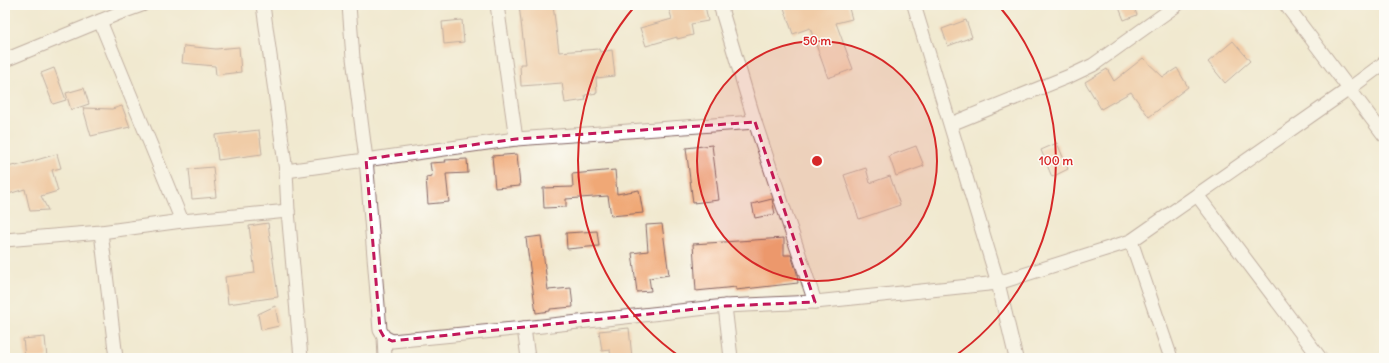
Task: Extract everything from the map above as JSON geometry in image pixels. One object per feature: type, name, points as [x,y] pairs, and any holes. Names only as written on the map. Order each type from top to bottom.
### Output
[{"type":"street","points":[[5,60],[100,21],[116,9],[142,5]]},
{"type":"street","points":[[263,5],[286,171],[288,211],[301,358]]},
{"type":"street","points":[[349,5],[353,58],[366,159],[380,330],[384,337],[385,358]]},
{"type":"street","points":[[497,5],[516,139]]},
{"type":"street","points":[[720,5],[754,122],[815,302]]},
{"type":"street","points":[[914,5],[998,283],[1016,358]]},
{"type":"street","points":[[951,124],[1093,65],[1177,5]]},
{"type":"street","points":[[1286,5],[1384,135]]},
{"type":"street","points":[[100,21],[182,221]]},
{"type":"street","points":[[384,337],[392,341],[725,306],[815,302],[998,283],[1130,241],[1349,89],[1384,63]]},
{"type":"street","points":[[286,171],[516,139],[754,122]]},
{"type":"street","points":[[1197,195],[1320,358]]},
{"type":"street","points":[[5,240],[101,232],[182,221],[288,211]]},
{"type":"street","points":[[101,232],[116,358]]},
{"type":"street","points":[[1130,241],[1171,358]]},
{"type":"street","points":[[725,306],[731,358]]},
{"type":"street","points":[[524,328],[528,358]]},
{"type":"highlighted area","points":[[755,122],[815,302],[725,306],[392,341],[384,337],[380,330],[366,159],[516,139]]},
{"type":"building","points":[[519,5],[553,5],[559,52],[599,49],[600,52],[612,50],[615,76],[596,78],[597,93],[585,95],[586,100],[565,103],[562,83],[521,86],[520,64],[526,64]]},
{"type":"building","points":[[684,5],[705,5],[708,21],[691,24],[693,35],[677,39],[677,37],[646,46],[640,28],[672,19],[669,9]]},
{"type":"building","points":[[783,5],[848,5],[852,19],[836,23],[853,69],[828,78],[810,28],[793,34]]},
{"type":"building","points":[[1118,5],[1133,5],[1137,15],[1124,20]]},
{"type":"building","points":[[462,20],[464,42],[444,44],[442,22]]},
{"type":"building","points":[[966,20],[972,37],[948,46],[942,29]]},
{"type":"building","points":[[1233,41],[1250,61],[1225,83],[1208,62]]},
{"type":"building","points":[[184,46],[216,49],[239,47],[241,72],[216,75],[215,66],[182,63]]},
{"type":"building","points":[[1143,58],[1163,77],[1177,68],[1188,87],[1149,117],[1131,92],[1101,109],[1085,82],[1107,69],[1114,81]]},
{"type":"building","points":[[54,68],[66,100],[53,104],[41,73]]},
{"type":"building","points":[[84,88],[89,104],[71,110],[66,93]]},
{"type":"building","points":[[122,106],[130,127],[91,136],[83,108],[112,109]]},
{"type":"building","points":[[259,130],[262,154],[218,160],[215,135]]},
{"type":"building","points":[[1057,143],[1068,169],[1052,177],[1041,150]]},
{"type":"building","points":[[712,145],[719,200],[693,203],[686,148]]},
{"type":"building","points":[[916,146],[924,166],[896,176],[889,156]]},
{"type":"building","points":[[57,154],[61,168],[52,170],[58,191],[41,196],[48,210],[30,211],[25,189],[5,195],[5,168]]},
{"type":"building","points":[[517,154],[520,186],[495,188],[492,156]]},
{"type":"building","points":[[467,159],[468,173],[446,174],[449,202],[428,204],[426,177],[432,176],[430,163],[446,162],[445,160]]},
{"type":"building","points":[[213,167],[216,197],[192,199],[189,169]]},
{"type":"building","points":[[866,168],[870,183],[890,176],[900,205],[859,219],[844,175]]},
{"type":"building","points":[[615,170],[617,194],[639,190],[643,213],[611,216],[608,196],[566,199],[566,207],[544,208],[543,188],[573,187],[572,174]]},
{"type":"building","points":[[772,199],[775,214],[755,218],[752,204]]},
{"type":"building","points":[[268,223],[278,297],[228,304],[225,277],[255,273],[249,226]]},
{"type":"building","points":[[662,224],[669,275],[649,278],[651,291],[637,292],[632,253],[648,251],[646,225]]},
{"type":"building","points":[[597,231],[599,246],[567,249],[566,233]]},
{"type":"building","points":[[541,236],[548,290],[571,288],[573,307],[550,309],[550,311],[536,313],[526,238]]},
{"type":"building","points":[[784,238],[784,255],[791,255],[797,273],[798,283],[736,290],[736,287],[696,291],[693,244]]},
{"type":"building","points":[[275,306],[279,326],[261,330],[258,314]]},
{"type":"building","points":[[629,328],[632,358],[611,358],[610,350],[602,351],[599,331]]},
{"type":"building","points":[[45,337],[47,358],[25,358],[23,339]]}]
